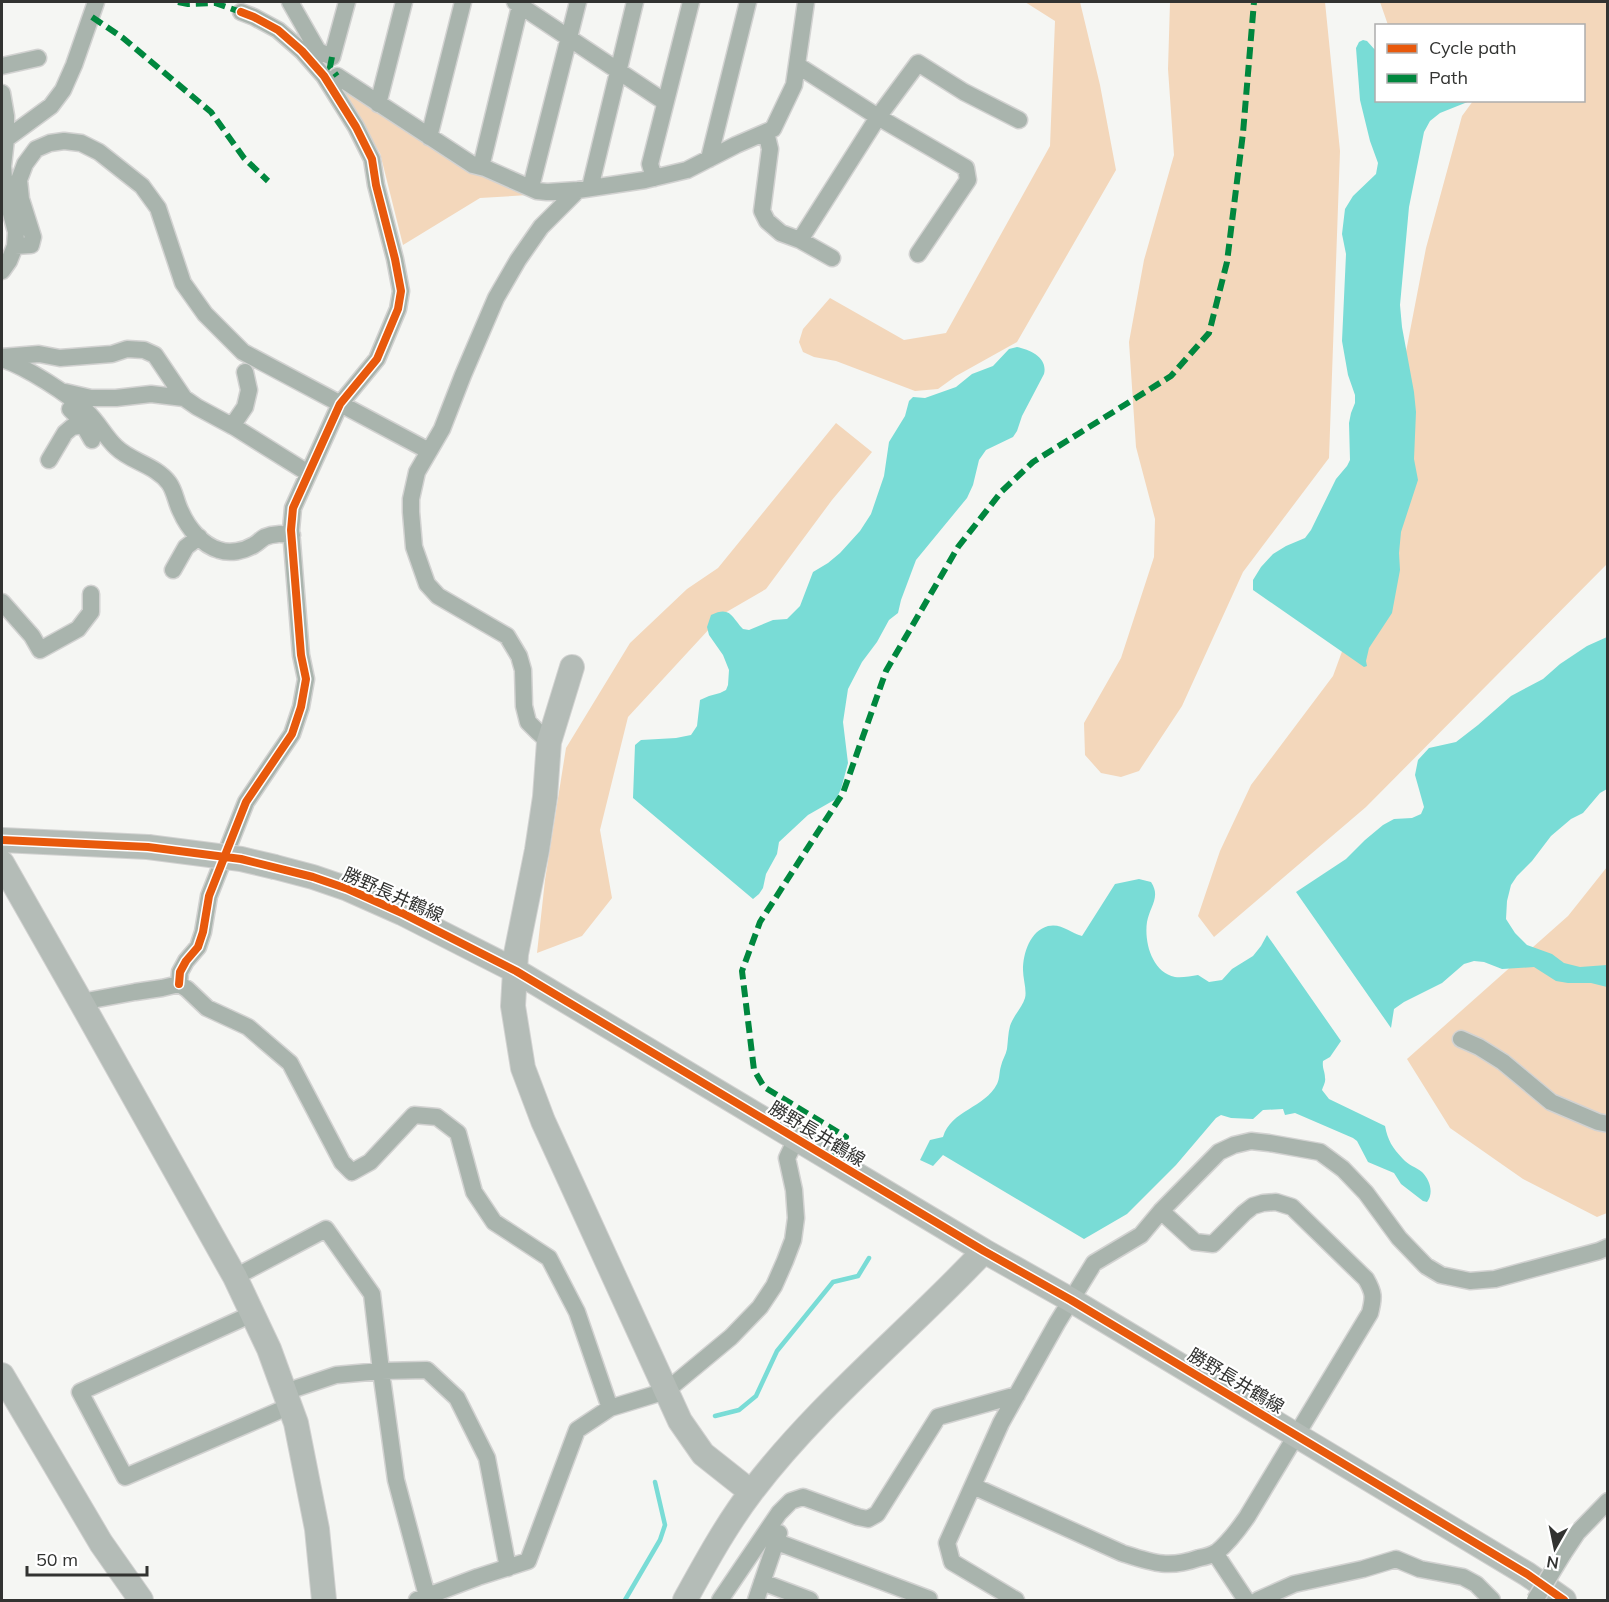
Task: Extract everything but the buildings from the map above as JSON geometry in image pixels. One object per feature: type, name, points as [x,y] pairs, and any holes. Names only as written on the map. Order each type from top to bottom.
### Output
[{"type":"street","points":[[6,139],[51,106],[63,90],[96,2]]},
{"type":"street","points":[[290,2],[318,51],[332,57],[347,2]]},
{"type":"street","points":[[378,104],[404,2]]},
{"type":"street","points":[[429,137],[463,2]]},
{"type":"street","points":[[531,187],[578,2]]},
{"type":"street","points":[[549,742],[528,722],[524,706],[523,670],[519,656],[507,636],[438,596],[427,584],[414,547],[411,499],[417,472],[442,429],[496,298],[541,227],[557,209],[584,189],[634,2]]},
{"type":"street","points":[[654,178],[650,164],[691,2]]},
{"type":"street","points":[[709,159],[748,2]]},
{"type":"street","points":[[338,76],[473,165],[537,191],[584,189],[654,178],[687,170],[773,129],[794,85],[806,2]]},
{"type":"street","points":[[481,167],[519,3],[665,102]]},
{"type":"street","points":[[178,984],[180,972],[198,947],[209,896],[246,802],[292,734],[301,707],[306,679],[301,655],[292,535],[293,508],[340,404],[377,359],[398,309],[400,291],[372,159],[356,127],[324,76],[302,51],[278,30],[241,12]]},
{"type":"street","points":[[2,66],[38,58]]},
{"type":"street","points":[[800,240],[878,117],[918,63],[964,92],[1019,120]]},
{"type":"street","points":[[796,65],[878,117],[966,168],[968,180],[918,254]]},
{"type":"street","points":[[2,93],[6,139],[3,166],[5,191],[16,232],[15,246],[2,271]]},
{"type":"street","points":[[766,132],[770,149],[762,211],[767,221],[781,233],[800,240],[832,258]]},
{"type":"street","points":[[15,246],[31,245],[33,237],[21,199],[19,180],[25,164],[36,149],[50,143],[64,141],[81,143],[99,152],[142,186],[158,208],[183,283],[205,314],[243,352],[429,451]]},
{"type":"street","points":[[2,358],[39,354],[60,358],[111,354],[127,349],[144,350],[155,355],[184,398],[308,473]]},
{"type":"street","points":[[2,358],[14,363],[87,412],[116,448],[160,474],[170,484],[181,513],[193,531],[207,545],[221,551],[240,552],[276,534],[292,535]]},
{"type":"street","points":[[232,426],[245,407],[249,390],[245,372]]},
{"type":"street","points":[[58,391],[91,398],[151,394],[184,398]]},
{"type":"street","points":[[58,391],[66,405],[80,419],[92,440]]},
{"type":"street","points":[[49,460],[65,433],[72,427],[84,425]]},
{"type":"street","points":[[173,570],[186,547],[199,537]]},
{"type":"street","points":[[2,602],[32,636],[40,650],[78,629],[91,612],[91,594]]},
{"type":"street","points":[[572,668],[549,742],[542,818],[516,954],[513,1006],[524,1068],[543,1121],[680,1421],[703,1454],[751,1492]]},
{"type":"street","name":"勝野長井鶴線","points":[[2,840],[148,847],[241,859],[313,877],[348,889],[402,913],[516,971],[984,1251],[1071,1300],[1527,1574],[1564,1600]]},
{"type":"street","points":[[2,863],[235,1277],[269,1349],[296,1423],[317,1529],[324,1600]]},
{"type":"street","points":[[81,1002],[178,984],[187,989],[207,1008],[248,1027],[290,1063],[342,1162],[351,1172],[370,1162],[414,1115],[437,1117],[458,1133],[474,1192],[494,1222],[549,1258],[577,1312],[610,1408]]},
{"type":"street","points":[[1461,1039],[1503,1062],[1551,1102],[1608,1124]]},
{"type":"street","points":[[235,1277],[326,1229],[372,1294],[396,1480],[422,1598],[528,1561],[577,1430],[610,1408],[666,1391],[731,1336],[760,1307],[774,1286],[793,1240],[796,1218],[794,1190],[787,1158],[796,1139]]},
{"type":"street","points":[[1016,1600],[952,1562],[947,1543],[1001,1423],[1094,1263],[1141,1235],[1161,1211],[1219,1152],[1251,1141],[1320,1152],[1343,1169],[1366,1193],[1399,1238],[1426,1266],[1441,1275],[1470,1281],[1495,1280],[1608,1247]]},
{"type":"street","points":[[973,1486],[1122,1553],[1169,1565],[1183,1564],[1215,1553],[1235,1535],[1248,1517],[1370,1313],[1373,1292],[1366,1279],[1292,1208],[1276,1202],[1253,1206],[1213,1244],[1195,1242],[1161,1211]]},
{"type":"street","points":[[685,1600],[707,1559],[751,1492],[819,1415],[984,1251]]},
{"type":"street","points":[[252,1314],[80,1392],[125,1477],[336,1376],[381,1371],[427,1370],[457,1398],[487,1458],[508,1568]]},
{"type":"street","points":[[2,1375],[101,1543],[141,1600]]},
{"type":"street","points":[[720,1600],[779,1513],[791,1501],[803,1497],[868,1519],[877,1514],[938,1417],[1017,1395]]},
{"type":"street","points":[[756,1600],[791,1501]]},
{"type":"street","points":[[1535,1600],[1577,1533],[1608,1502]]},
{"type":"street","points":[[777,1542],[931,1600]]},
{"type":"street","points":[[1215,1553],[1246,1600]]},
{"type":"street","points":[[1258,1600],[1294,1584],[1363,1569],[1396,1559],[1420,1569],[1462,1577],[1476,1584],[1492,1600]]},
{"type":"street","points":[[762,1582],[810,1600]]},
{"type":"shaded area","points":[[1025,2],[1080,2],[1100,85],[1116,170],[1017,342],[956,376],[938,389],[915,391],[836,361],[814,357],[803,352],[799,342],[803,329],[830,298],[904,340],[946,333],[1050,146],[1055,21]]},
{"type":"shaded area","points":[[1170,2],[1325,2],[1340,151],[1329,458],[1243,572],[1182,706],[1139,771],[1121,777],[1101,773],[1085,755],[1084,723],[1121,658],[1154,557],[1155,519],[1136,447],[1129,342],[1144,260],[1174,155],[1168,69]]},
{"type":"shaded area","points":[[1380,2],[1607,2],[1607,564],[1366,807],[1214,937],[1198,916],[1220,851],[1251,785],[1333,676],[1386,532],[1394,414],[1426,248],[1462,116],[1472,102],[1585,102],[1585,24],[1388,24]]},
{"type":"shaded area","points":[[338,84],[528,195],[480,198],[403,245],[380,153]]},
{"type":"shaded area","points":[[836,423],[872,452],[832,500],[766,589],[723,614],[628,717],[600,830],[612,898],[582,936],[537,953],[545,880],[566,748],[630,643],[687,589],[718,568]]},
{"type":"shaded area","points":[[1607,867],[1607,1213],[1597,1217],[1523,1179],[1450,1128],[1407,1059],[1568,916]]},
{"type":"water","points":[[1367,41],[1375,50],[1375,102],[1468,102],[1440,113],[1430,121],[1424,132],[1409,207],[1400,305],[1414,392],[1416,412],[1414,459],[1418,480],[1401,532],[1400,570],[1392,613],[1369,648],[1367,666],[1364,667],[1253,590],[1253,580],[1273,554],[1305,538],[1311,530],[1336,479],[1350,460],[1349,423],[1355,395],[1348,375],[1342,341],[1346,254],[1342,234],[1345,209],[1353,196],[1376,174],[1378,163],[1360,100],[1356,48],[1359,42]]},
{"type":"water","points":[[1017,347],[1028,350],[1041,359],[1045,368],[1017,431],[1013,437],[986,450],[979,460],[973,485],[967,498],[916,560],[898,613],[889,620],[848,689],[843,722],[848,763],[841,789],[836,799],[808,815],[779,842],[777,854],[766,874],[763,888],[753,899],[633,798],[635,745],[641,740],[691,735],[697,726],[700,700],[726,690],[729,670],[723,655],[709,635],[707,627],[711,615],[727,612],[743,629],[749,630],[773,620],[787,619],[800,606],[813,572],[840,553],[860,531],[871,514],[884,476],[889,442],[905,416],[909,401],[913,397],[925,398],[956,387],[972,374],[993,366],[1009,349]]},
{"type":"water","points":[[1607,637],[1607,789],[1600,793],[1583,813],[1571,819],[1551,836],[1517,876],[1511,885],[1506,919],[1527,945],[1552,954],[1564,963],[1580,967],[1607,965],[1607,987],[1591,983],[1556,981],[1534,967],[1502,969],[1474,961],[1464,964],[1442,983],[1394,1009],[1391,1028],[1296,892],[1346,859],[1383,825],[1394,819],[1412,818],[1421,814],[1424,807],[1415,775],[1418,760],[1429,748],[1456,742],[1511,696],[1543,679],[1560,664],[1587,646]]},
{"type":"water","points":[[1139,879],[1151,882],[1154,887],[1155,897],[1146,930],[1148,947],[1155,963],[1167,974],[1175,977],[1198,975],[1209,982],[1222,980],[1232,969],[1253,956],[1267,935],[1341,1041],[1330,1057],[1323,1061],[1325,1080],[1322,1090],[1329,1099],[1385,1126],[1389,1140],[1396,1151],[1405,1161],[1422,1172],[1427,1179],[1431,1191],[1427,1202],[1401,1184],[1394,1173],[1368,1162],[1357,1141],[1353,1138],[1295,1113],[1285,1115],[1283,1109],[1263,1110],[1253,1119],[1221,1115],[1216,1118],[1176,1165],[1127,1214],[1084,1239],[943,1155],[933,1166],[920,1160],[930,1140],[943,1137],[953,1121],[985,1099],[997,1084],[1007,1049],[1010,1026],[1025,998],[1023,963],[1032,938],[1042,929],[1053,925],[1082,936],[1115,884]]},
{"type":"waterway","points":[[715,1416],[739,1410],[756,1396],[777,1351],[833,1282],[858,1276],[869,1258]]},
{"type":"waterway","points":[[625,1600],[660,1540],[665,1525],[655,1482]]},
{"type":"marked path","points":[[178,2],[215,3],[241,12]]},
{"type":"marked path","points":[[832,1160],[846,1137],[764,1087],[754,1070],[742,971],[760,922],[843,793],[886,671],[958,547],[1002,491],[1033,462],[1171,376],[1209,333],[1227,262],[1243,133],[1254,2]]},
{"type":"marked path","points":[[92,17],[123,38],[211,112],[244,158],[268,181]]},
{"type":"marked path","points":[[332,57],[330,67],[337,76]]},
{"type":"cycle path","points":[[179,984],[180,972],[198,947],[209,896],[246,802],[292,734],[301,707],[306,679],[301,655],[291,530],[293,508],[340,404],[377,359],[398,309],[401,291],[372,159],[356,127],[324,76],[302,51],[278,30],[241,12]]},
{"type":"cycle path","points":[[2,840],[148,847],[241,859],[313,877],[348,889],[402,913],[516,971],[984,1251],[1071,1300],[1527,1574],[1564,1600]]}]
